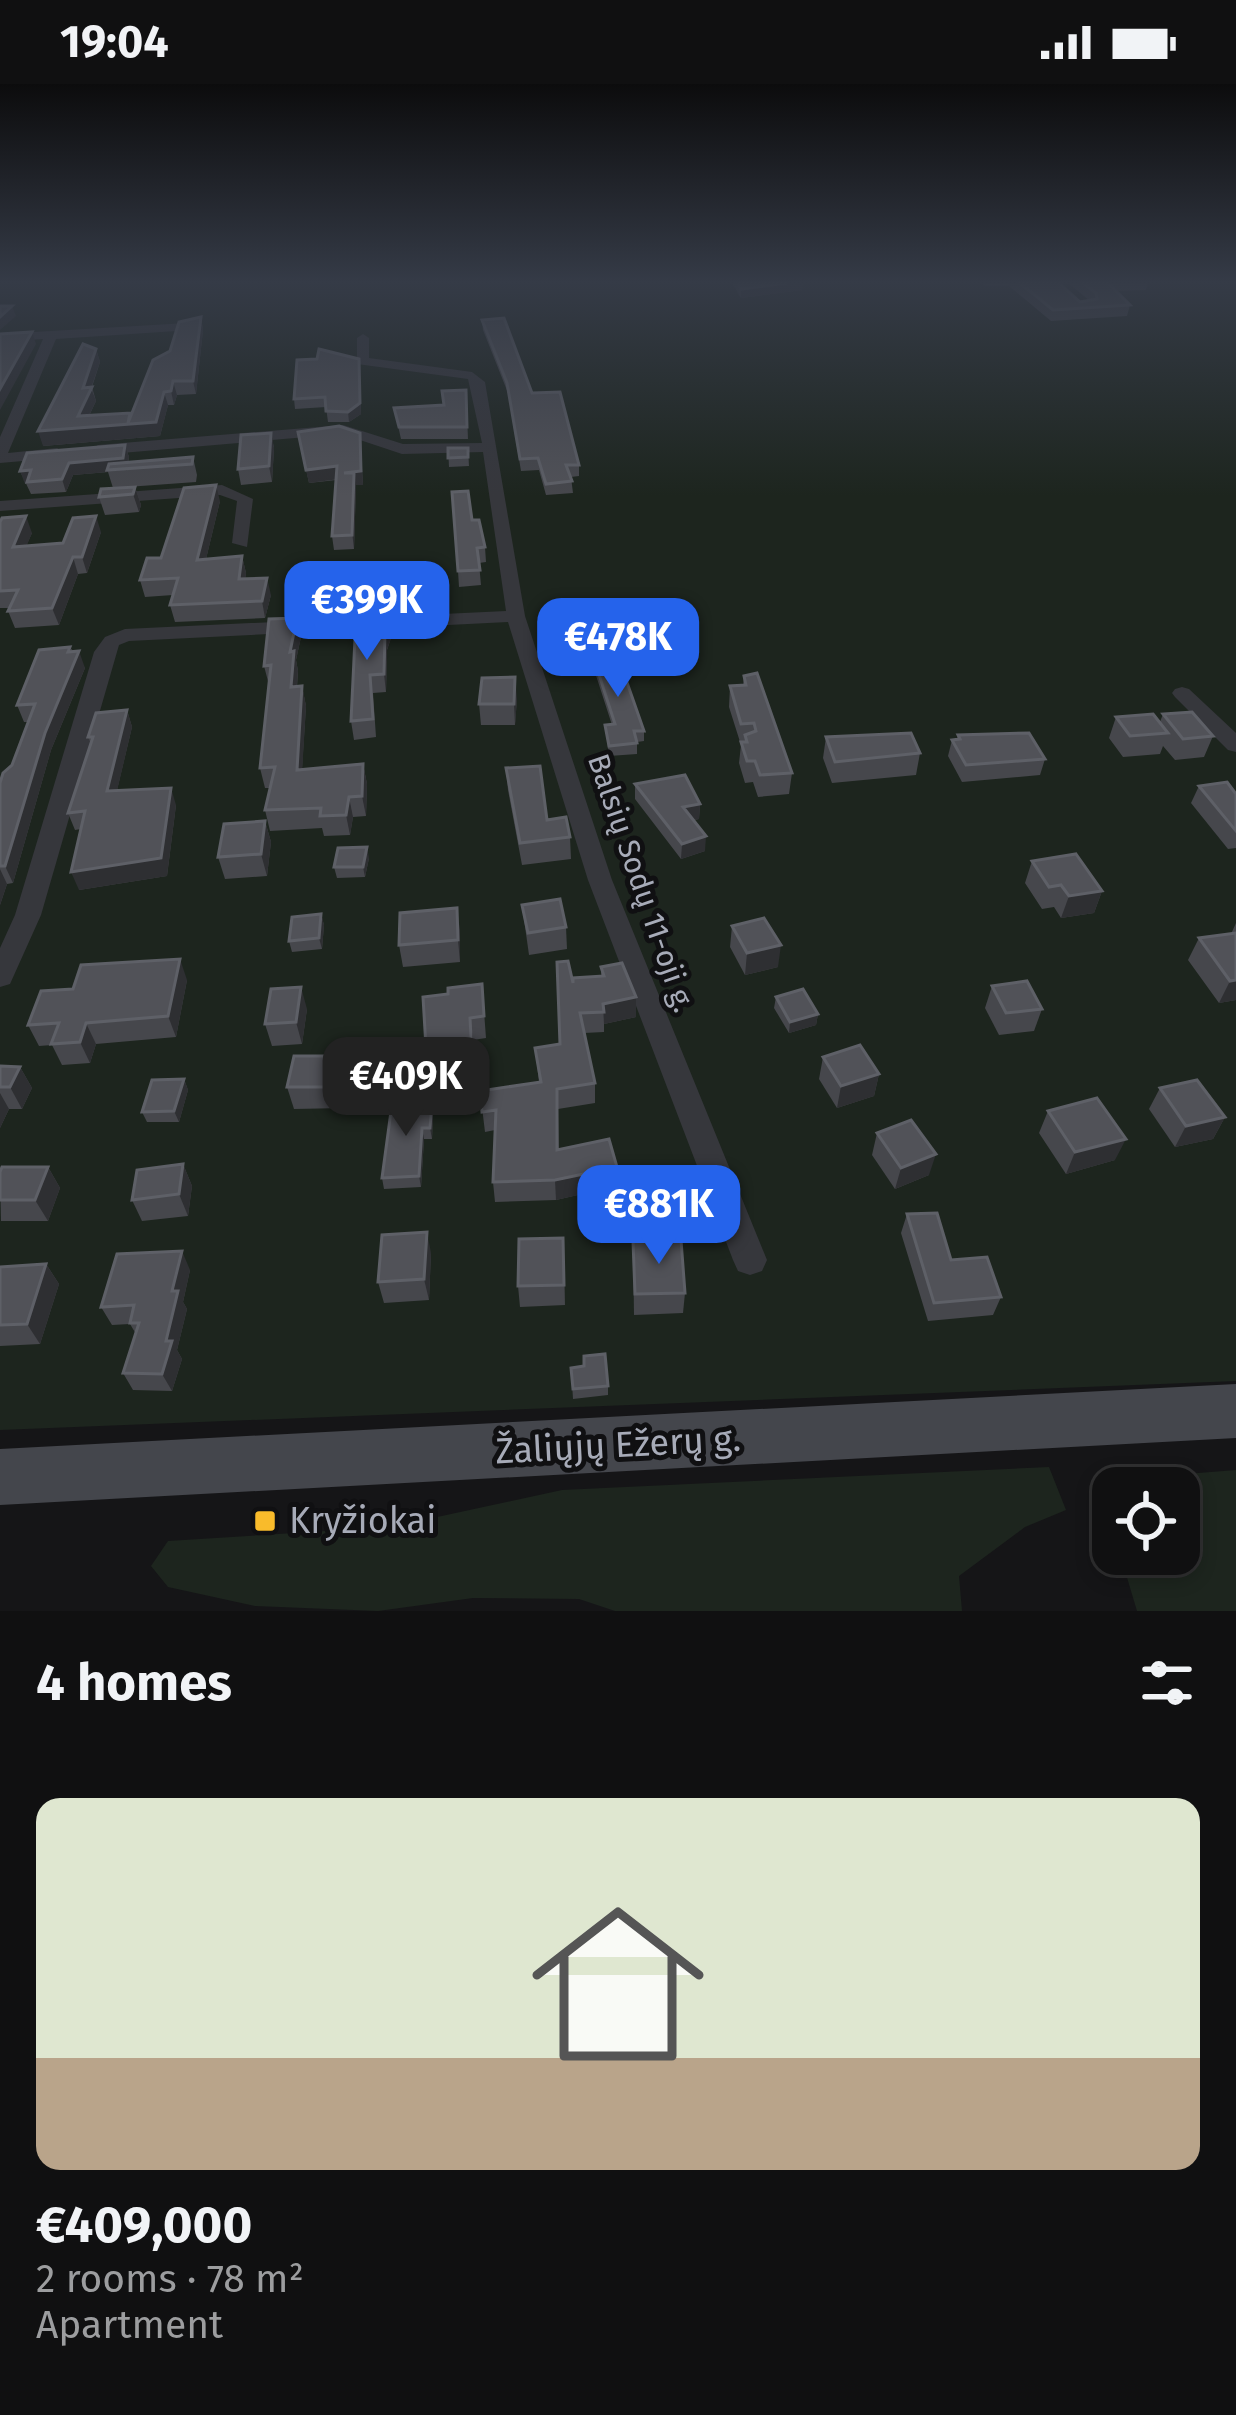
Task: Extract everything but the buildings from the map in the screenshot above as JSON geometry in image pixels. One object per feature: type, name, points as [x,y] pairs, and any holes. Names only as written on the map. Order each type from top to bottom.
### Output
[{"type":"main road","name":"Žaliųjų Ežerų g.","points":[[0,1478],[1236,1411]]},
{"type":"street","points":[[43,354],[0,456],[67,452]]},
{"type":"street","name":"Balsių Sodų 11-oji g.","points":[[362,354],[362,361],[472,376],[478,382],[516,616],[600,880],[750,1260]]},
{"type":"street","points":[[89,451],[343,429],[402,448],[490,447]]},
{"type":"street","points":[[0,506],[222,490],[245,499],[242,543]]},
{"type":"street","points":[[0,977],[28,915],[104,652],[112,641],[125,634],[516,616]]},
{"type":"street","points":[[1182,693],[1236,745]]},
{"type":"shaded area","points":[[0,354],[1236,354],[1236,1381],[0,1430]]},
{"type":"shaded area","points":[[1049,1467],[1066,1510],[1025,1527],[959,1576],[962,1611],[615,1611],[579,1599],[473,1598],[378,1611],[255,1606],[168,1587],[151,1566],[168,1541],[391,1527],[562,1490]]},
{"type":"shaded area","points":[[1236,1470],[1236,1611],[1137,1611],[1126,1575],[1200,1575],[1200,1473]]},
{"type":"place","name":"Kryžiokai","points":[[265,1521]]}]
